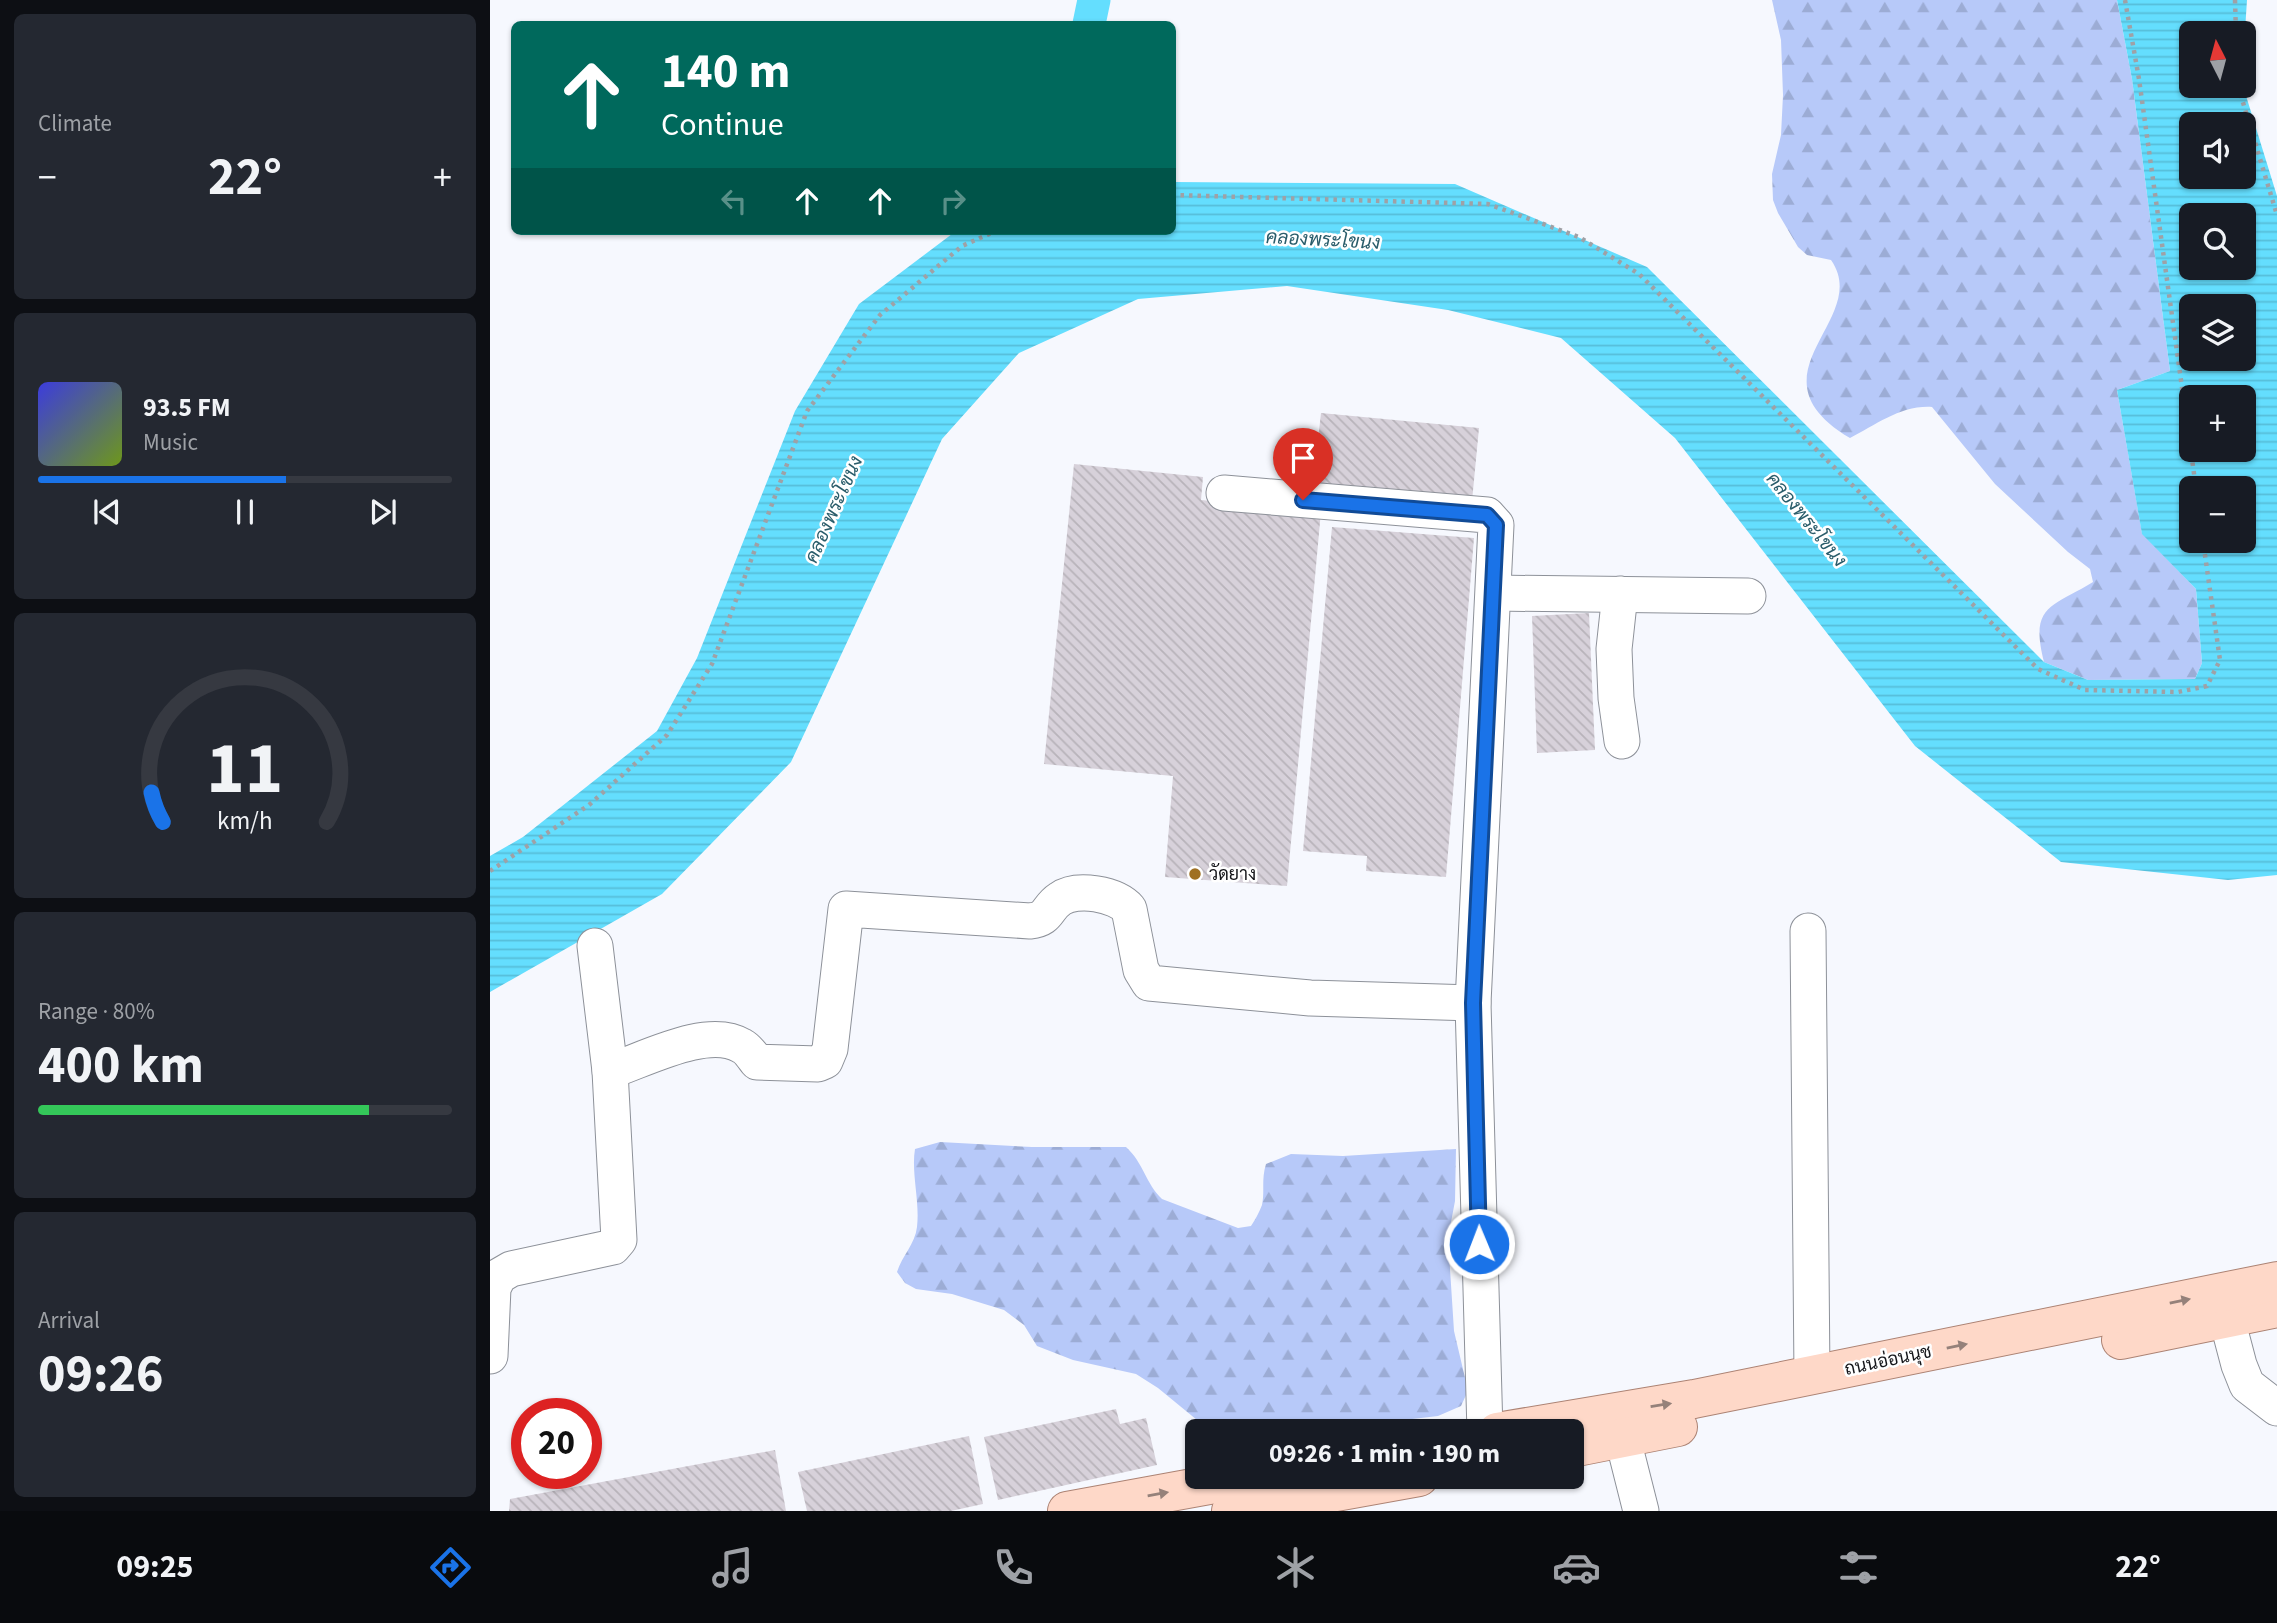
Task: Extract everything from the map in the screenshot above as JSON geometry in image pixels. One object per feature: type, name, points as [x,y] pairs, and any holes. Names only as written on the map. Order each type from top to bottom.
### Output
[{"type":"main road","name":"ถนนอ่อนนุช","points":[[1584,1427],[1620,1425],[2224,1306],[2277,1281]]},
{"type":"main road","name":"ถนนอ่อนนุช","points":[[1584,1442],[1620,1425],[1694,1399],[1812,1376],[2224,1306],[2277,1308]]},
{"type":"main road","points":[[1067,1511],[1187,1489]]},
{"type":"main road","points":[[1231,1511],[1299,1495],[1339,1489]]},
{"type":"street","points":[[1224,493],[1487,515],[1493,519],[1497,531],[1473,1003],[1485,1419]]},
{"type":"street","points":[[1494,593],[1748,596]]},
{"type":"street","points":[[1620,594],[1614,649],[1616,698],[1622,741]]},
{"type":"street","points":[[610,1071],[676,1045],[706,1041],[727,1041],[743,1046],[757,1062],[818,1064],[825,1061],[829,1054],[846,909],[1030,921],[1044,918],[1061,898],[1077,894],[1104,895],[1129,909],[1141,970],[1149,983],[1310,998],[1473,1003]]},
{"type":"street","points":[[1808,931],[1812,1376]]},
{"type":"street","points":[[490,1356],[493,1288],[499,1276],[511,1269],[613,1247],[619,1240],[610,1071],[595,946]]},
{"type":"street","points":[[2224,1306],[2247,1385],[2277,1408]]},
{"type":"street","points":[[1620,1425],[1641,1511]]},
{"type":"path","points":[[2125,0],[2139,79],[2194,476]]},
{"type":"path","points":[[2235,0],[2236,21]]},
{"type":"path","points":[[2242,98],[2277,215]]},
{"type":"path","points":[[1176,195],[1488,204],[1579,237],[1639,274],[2038,669],[2085,690],[2178,692],[2207,686],[2220,660],[2205,553]]},
{"type":"path","points":[[490,871],[589,805],[667,735],[712,664],[807,411],[880,315],[962,246],[987,235]]},
{"type":"green space","points":[[1772,0],[2117,0],[2132,79],[2170,371],[2117,390],[2142,533],[2196,589],[2202,663],[2195,679],[2088,680],[2044,662],[2040,643],[2042,618],[2056,603],[2093,582],[2090,569],[1995,484],[1932,407],[1899,413],[1850,438],[1820,414],[1808,392],[1808,369],[1837,304],[1839,282],[1831,260],[1807,255],[1798,247],[1773,200],[1772,174],[1781,135],[1783,95],[1781,40]]},
{"type":"green space","points":[[940,1142],[1032,1147],[1126,1147],[1137,1159],[1152,1187],[1162,1199],[1238,1228],[1251,1226],[1261,1208],[1266,1164],[1291,1154],[1343,1156],[1456,1149],[1455,1201],[1448,1238],[1454,1331],[1466,1382],[1466,1395],[1461,1406],[1438,1416],[1412,1419],[1196,1419],[1136,1374],[1073,1360],[1037,1346],[1024,1325],[1004,1310],[952,1294],[916,1289],[905,1283],[897,1272],[914,1239],[917,1227],[915,1149]]},
{"type":"water","name":"คลองพระโขนง","points":[[2117,0],[2247,0],[2246,21],[2179,21],[2179,98],[2247,98],[2251,112],[2179,112],[2179,189],[2256,189],[2256,128],[2277,196],[2277,875],[2228,880],[2061,862],[1915,746],[1675,438],[1561,338],[1448,310],[1287,286],[1138,299],[1019,353],[942,439],[791,762],[662,894],[490,992],[490,856],[523,837],[657,731],[697,658],[795,411],[859,304],[951,235],[1176,235],[1176,182],[1455,184],[1647,267],[2044,662],[2088,680],[2195,679],[2202,663],[2196,589],[2142,534],[2117,390],[2170,371],[2132,79]]},
{"type":"building","points":[[1321,413],[1479,428],[1472,501],[1313,485]]},
{"type":"building","points":[[1074,464],[1203,477],[1201,500],[1321,511],[1287,886],[1165,877],[1173,776],[1044,764]]},
{"type":"building","points":[[1332,527],[1474,538],[1446,877],[1366,871],[1367,856],[1303,851]]},
{"type":"building","points":[[1589,613],[1595,750],[1537,753],[1532,616]]},
{"type":"building","points":[[1116,1409],[1120,1424],[1146,1418],[1157,1465],[998,1500],[984,1437]]},
{"type":"building","points":[[969,1436],[983,1504],[951,1511],[807,1511],[798,1472]]},
{"type":"building","points":[[775,1450],[786,1511],[509,1511],[510,1499],[564,1489],[602,1489],[602,1482]]},
{"type":"waterway","points":[[1090,21],[1094,0]]},
{"type":"place","name":"วัดยาง","points":[[1195,874]]},
{"type":"route","points":[[1303,500],[1487,515],[1496,525],[1473,1003],[1479,1244]]}]
